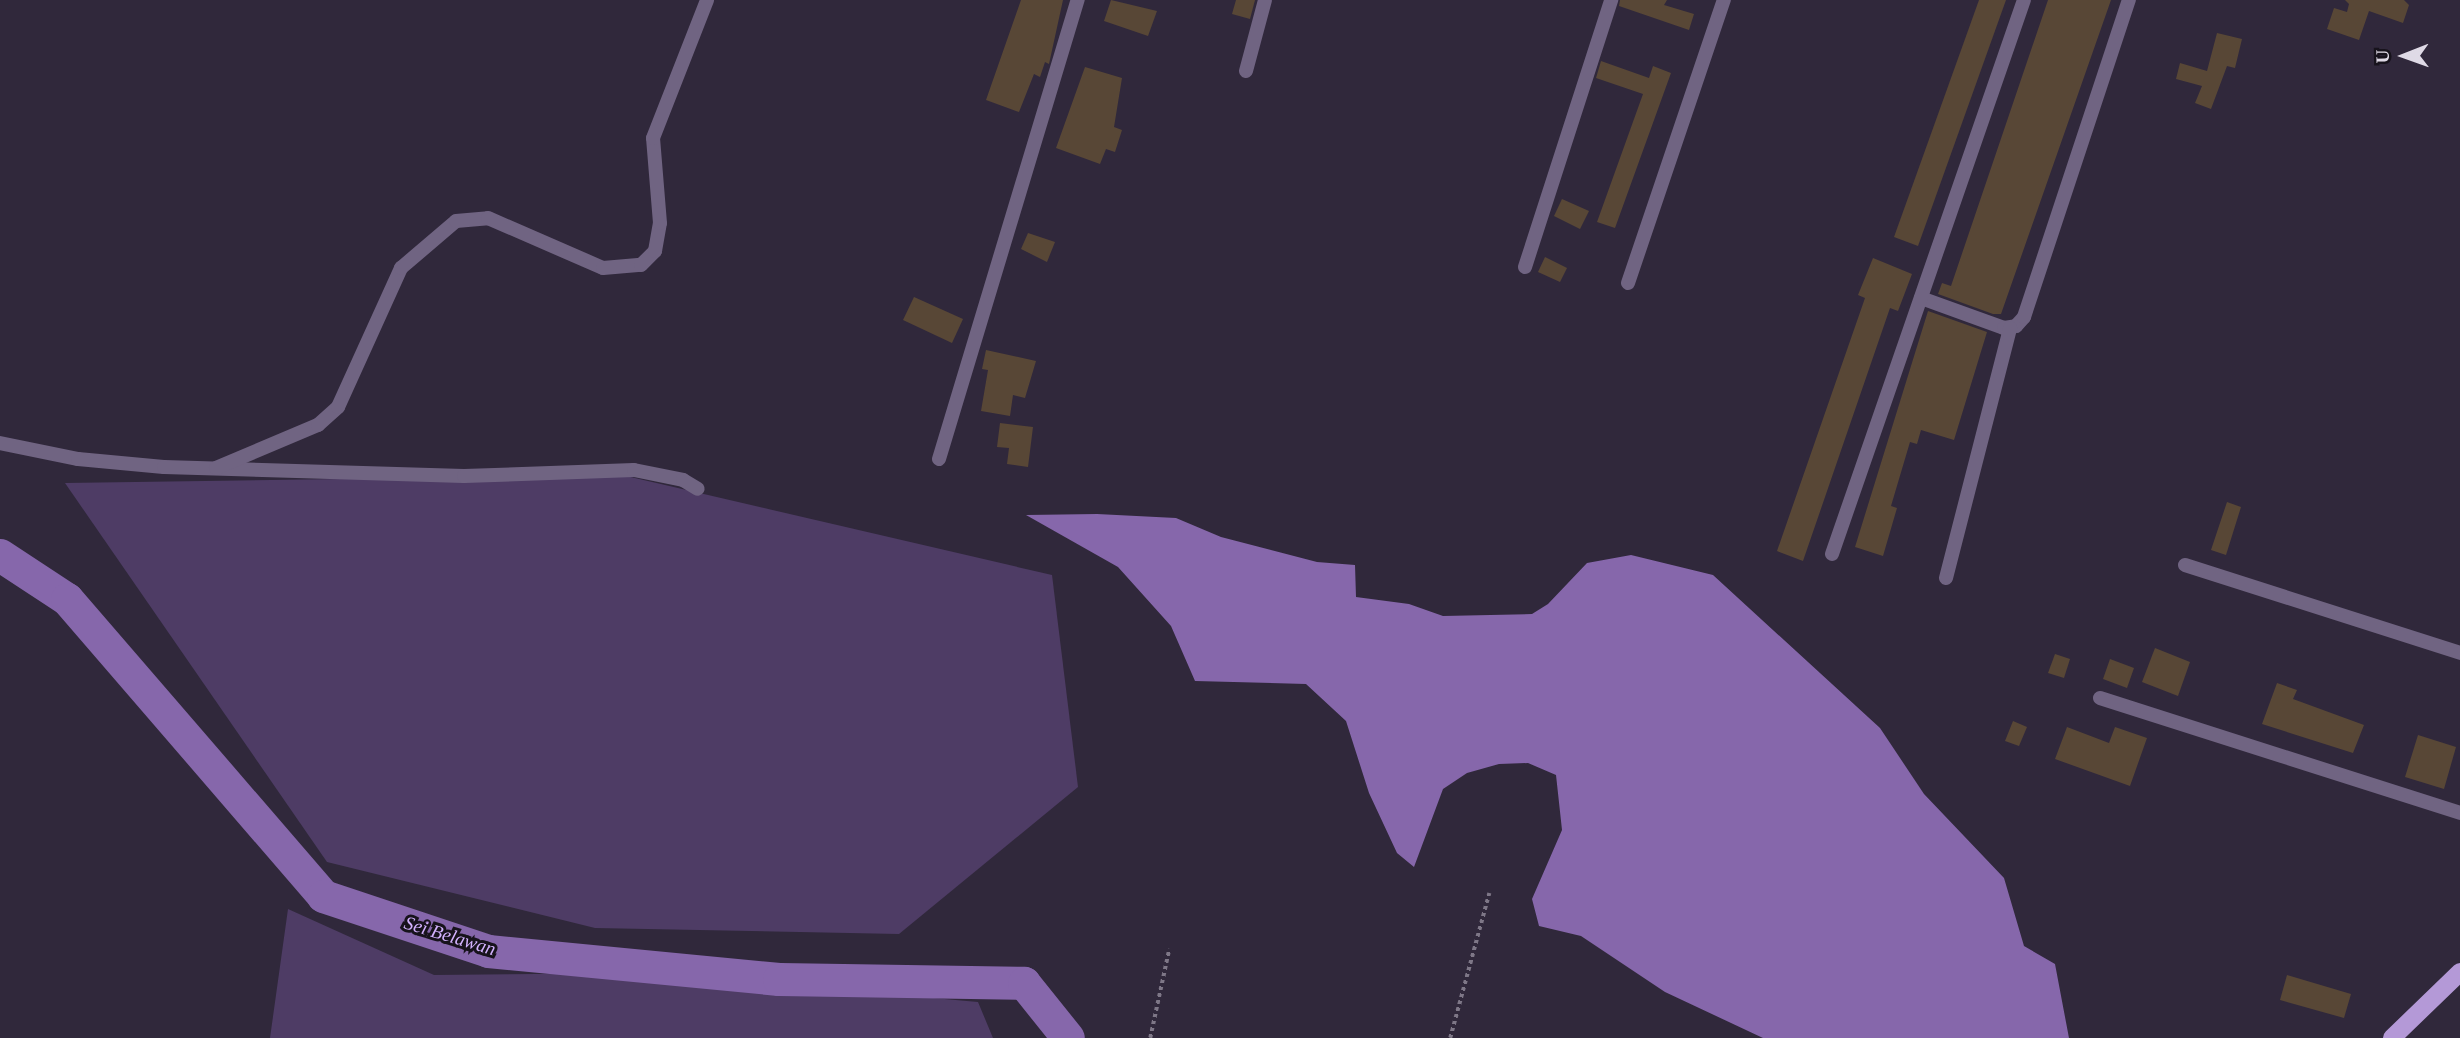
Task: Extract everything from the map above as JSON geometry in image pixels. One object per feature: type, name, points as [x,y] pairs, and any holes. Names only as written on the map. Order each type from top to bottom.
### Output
[{"type":"main road","points":[[2392,1038],[2460,972]]},
{"type":"street","points":[[216,468],[318,425],[338,407],[401,268],[456,221],[488,218],[603,268],[641,265],[655,251],[660,223],[653,138],[707,0]]},
{"type":"street","points":[[939,459],[1078,0]]},
{"type":"street","points":[[1246,71],[1265,0]]},
{"type":"street","points":[[1525,267],[1611,0]]},
{"type":"street","points":[[1628,284],[1724,0]]},
{"type":"street","points":[[1832,554],[2024,0]]},
{"type":"street","points":[[1946,578],[2010,328],[2028,311],[2129,0]]},
{"type":"street","points":[[1921,298],[2010,328]]},
{"type":"street","points":[[0,443],[78,459],[216,468],[464,476],[634,470],[683,480],[698,489]]},
{"type":"street","points":[[2185,565],[2460,653]]},
{"type":"street","points":[[2100,698],[2460,813]]},
{"type":"path","points":[[1450,1038],[1489,893]]},
{"type":"path","points":[[1150,1038],[1169,949]]},
{"type":"shaded area","points":[[622,475],[1052,575],[1078,787],[899,934],[595,928],[327,862],[65,483]]},
{"type":"shaded area","points":[[1097,514],[1176,518],[1221,537],[1317,562],[1355,565],[1356,597],[1409,604],[1443,616],[1532,614],[1548,604],[1587,563],[1631,555],[1713,575],[1880,728],[1924,794],[2004,878],[2024,946],[2055,964],[2069,1038],[1763,1038],[1665,992],[1581,936],[1539,926],[1532,899],[1562,830],[1556,775],[1528,763],[1499,764],[1467,773],[1443,789],[1414,867],[1397,853],[1369,793],[1346,721],[1306,684],[1195,681],[1171,626],[1118,567],[1026,515]]},
{"type":"shaded area","points":[[288,909],[434,975],[652,973],[978,1002],[993,1038],[270,1038]]},
{"type":"building","points":[[1021,0],[1063,0],[1049,64],[1045,62],[1040,77],[1034,74],[1019,112],[986,100]]},
{"type":"building","points":[[1111,0],[1157,11],[1148,36],[1104,21]]},
{"type":"building","points":[[1236,0],[1255,0],[1250,19],[1232,14]]},
{"type":"building","points":[[1620,0],[1667,0],[1664,5],[1694,14],[1689,30],[1619,6]]},
{"type":"building","points":[[1979,0],[2006,0],[1918,246],[1894,237]]},
{"type":"building","points":[[2048,0],[2111,0],[2001,314],[1993,314],[1938,294],[1942,283],[1951,286]]},
{"type":"building","points":[[2345,0],[2404,0],[2409,5],[2403,23],[2369,11],[2359,40],[2327,29],[2334,8],[2347,12],[2349,4]]},
{"type":"building","points":[[2217,33],[2242,39],[2235,68],[2227,66],[2211,109],[2195,103],[2202,86],[2176,79],[2180,63],[2207,71]]},
{"type":"building","points":[[1601,61],[1649,78],[1653,66],[1671,73],[1615,228],[1597,222],[1643,94],[1596,78]]},
{"type":"building","points":[[1085,67],[1122,78],[1114,127],[1122,130],[1115,152],[1106,149],[1100,164],[1056,148]]},
{"type":"building","points":[[1562,199],[1589,211],[1580,229],[1554,216]]},
{"type":"building","points":[[1028,233],[1055,242],[1047,262],[1021,249]]},
{"type":"building","points":[[1545,257],[1567,268],[1560,282],[1538,272]]},
{"type":"building","points":[[1873,258],[1912,274],[1898,311],[1890,308],[1803,561],[1777,551],[1865,298],[1858,295]]},
{"type":"building","points":[[914,297],[963,319],[952,343],[903,320]]},
{"type":"building","points":[[1928,311],[1987,332],[1954,440],[1921,430],[1917,444],[1910,442],[1891,506],[1897,508],[1883,556],[1855,547]]},
{"type":"building","points":[[986,350],[1036,361],[1025,398],[1013,395],[1010,416],[981,411],[988,370],[982,369]]},
{"type":"building","points":[[1000,423],[1033,427],[1028,467],[1007,464],[1009,448],[997,447]]},
{"type":"building","points":[[2227,502],[2241,507],[2226,555],[2211,550]]},
{"type":"building","points":[[2155,648],[2190,662],[2178,696],[2142,682]]},
{"type":"building","points":[[2055,654],[2070,659],[2064,678],[2048,673]]},
{"type":"building","points":[[2110,659],[2134,668],[2127,688],[2103,679]]},
{"type":"building","points":[[2277,683],[2297,690],[2293,699],[2364,725],[2353,753],[2262,724]]},
{"type":"building","points":[[2013,721],[2027,727],[2019,746],[2005,741]]},
{"type":"building","points":[[2067,727],[2109,743],[2115,727],[2147,738],[2130,786],[2055,759]]},
{"type":"building","points":[[2418,735],[2456,747],[2444,789],[2405,777]]},
{"type":"building","points":[[2287,975],[2351,994],[2344,1018],[2280,1000]]},
{"type":"waterway","name":"Sei Belawan","points":[[0,555],[67,599],[323,896],[488,951],[779,979],[1024,983],[1068,1038]]}]
